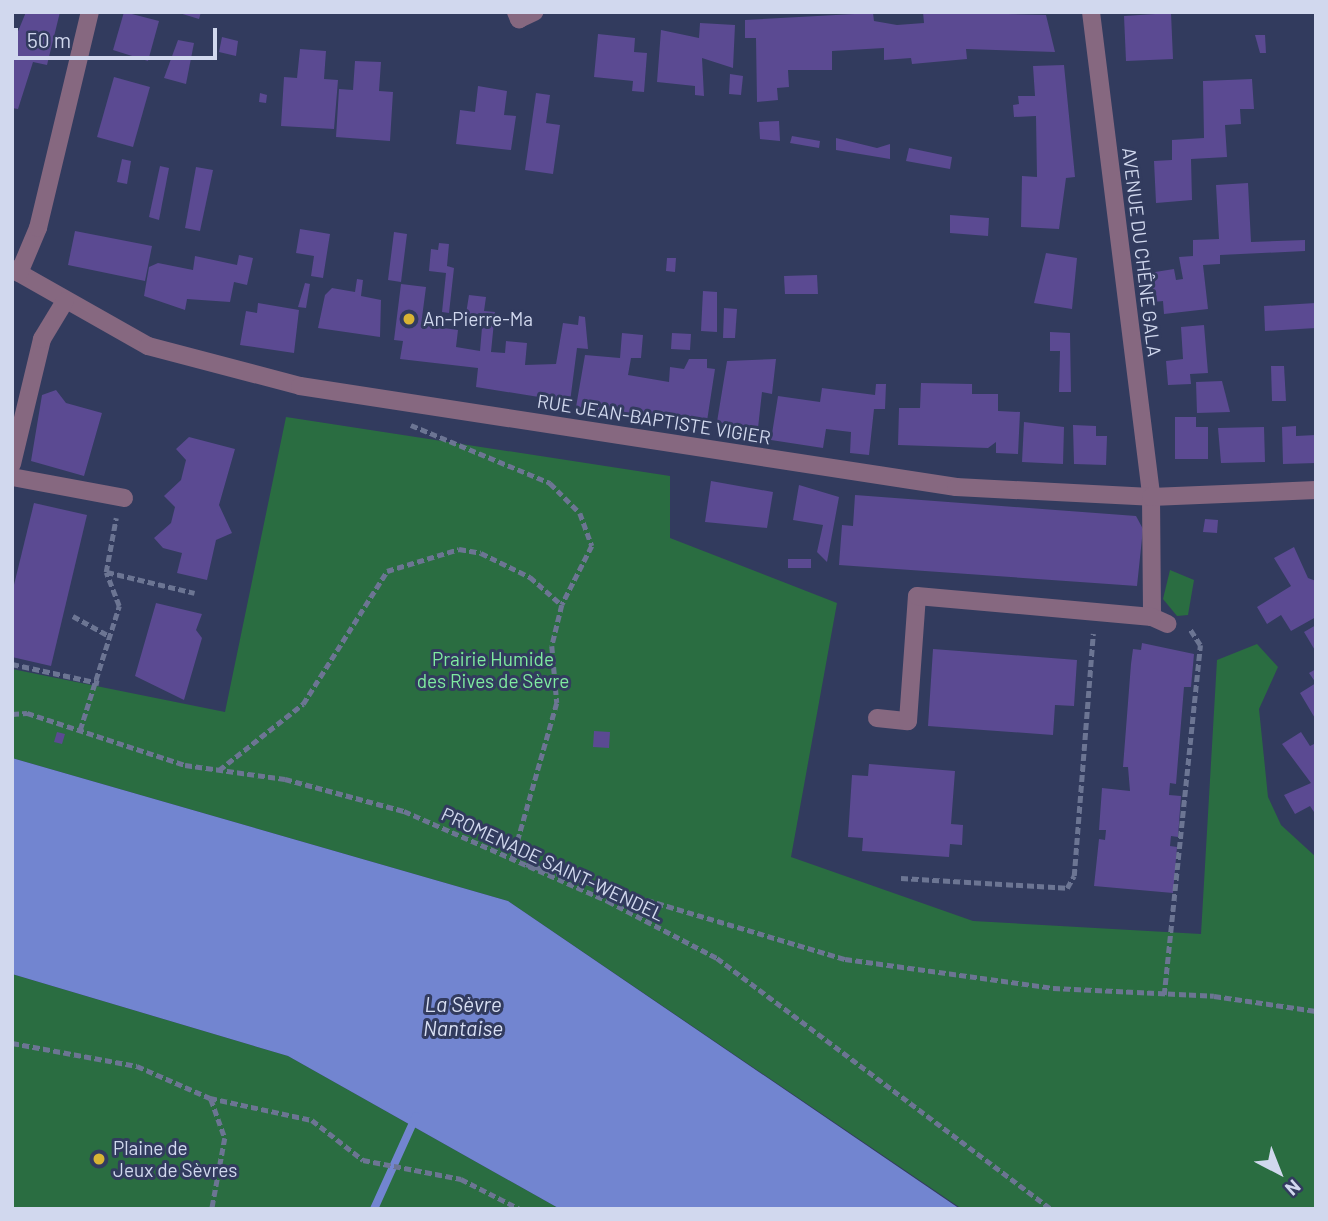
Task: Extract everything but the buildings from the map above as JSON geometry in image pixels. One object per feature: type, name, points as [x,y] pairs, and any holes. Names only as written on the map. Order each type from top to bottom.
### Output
[{"type":"street","points":[[16,271],[38,228],[90,12]]},
{"type":"street","points":[[516,12],[519,19],[534,12]]},
{"type":"street","name":"AVENUE DU CHÊNE GALA","points":[[1091,12],[1151,497],[1160,621]]},
{"type":"street","name":"RUE JEAN-BAPTISTE VIGIER","points":[[16,271],[148,346],[190,361],[411,403],[957,487],[1151,497],[1316,490]]},
{"type":"street","points":[[12,464],[42,339],[65,301]]},
{"type":"street","points":[[12,477],[121,497]]},
{"type":"street","points":[[877,718],[908,721],[917,596],[1095,612],[1160,621]]},
{"type":"path","points":[[411,403],[411,426],[417,431],[550,483],[580,513],[592,546],[562,605],[552,646],[557,703],[512,861],[587,878],[845,958],[1053,988],[1164,995],[1316,1011]]},
{"type":"path","points":[[80,730],[99,683],[119,606],[106,572],[121,497]]},
{"type":"path","points":[[219,771],[303,704],[387,571],[459,549],[481,553],[530,577],[562,605]]},
{"type":"path","points":[[106,572],[195,593]]},
{"type":"path","points":[[901,878],[1067,888],[1074,876],[1095,612]]},
{"type":"path","points":[[73,615],[111,637]]},
{"type":"path","points":[[1160,621],[1188,626],[1200,645],[1181,854],[1164,995]]},
{"type":"path","points":[[12,664],[99,683]]},
{"type":"path","name":"PROMENADE SAINT-WENDEL","points":[[12,711],[27,713],[80,730],[139,753],[219,771],[285,779],[404,811],[512,861],[608,901],[717,958],[1051,1209]]},
{"type":"path","points":[[12,1043],[137,1066],[210,1098],[312,1120],[363,1160],[401,1171],[461,1179],[520,1209]]},
{"type":"path","points":[[210,1098],[225,1138],[212,1209]]},
{"type":"green space","name":"Prairie Humide des Rives de Sèvre","points":[[286,417],[670,476],[670,538],[837,603],[791,857],[973,921],[1201,934],[1217,660],[1257,644],[1278,667],[1259,709],[1268,797],[1281,825],[1316,857],[1316,1209],[962,1209],[508,901],[12,758],[12,669],[225,712]]},
{"type":"green space","points":[[1170,570],[1194,580],[1188,615],[1177,616],[1163,599]]},
{"type":"green space","points":[[12,974],[288,1056],[560,1209],[12,1209]]},
{"type":"water","name":"La Sèvre Nantaise","points":[[12,758],[508,901],[960,1209],[560,1209],[288,1056],[12,974]]},
{"type":"waterway","points":[[374,1209],[416,1116]]},
{"type":"place","name":"An-Pierre-Ma","points":[[409,319]]},
{"type":"place","name":"Plaine de Jeux de Sèvres","points":[[99,1159]]}]
